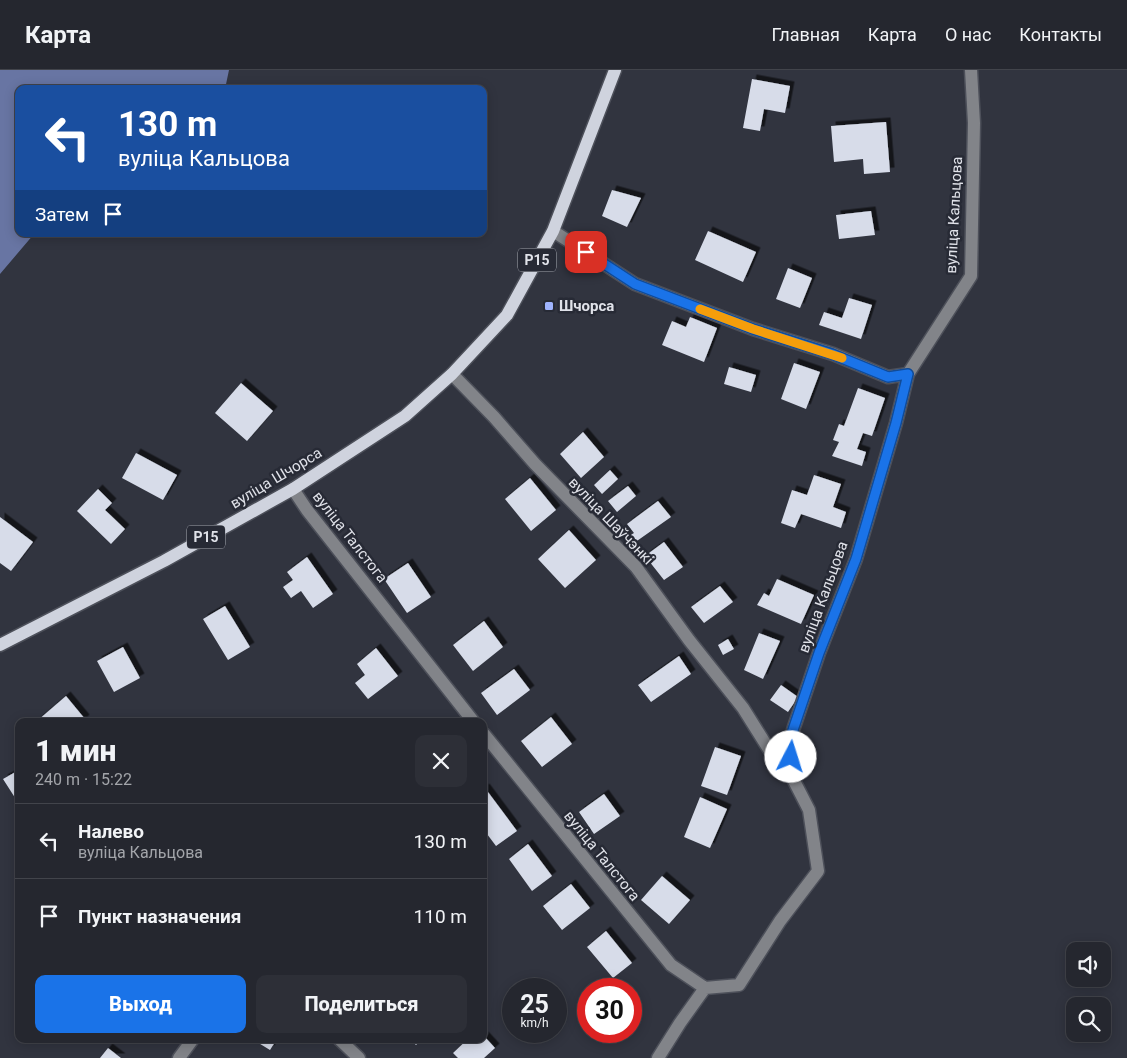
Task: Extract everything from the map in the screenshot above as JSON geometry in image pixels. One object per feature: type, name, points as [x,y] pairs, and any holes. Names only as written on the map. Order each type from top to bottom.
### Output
[{"type":"main road","name":"Р15","points":[[452,374],[507,315],[553,231],[616,70]]},
{"type":"main road","name":"вуліца Шчорса","points":[[0,645],[164,561],[293,489],[405,416],[452,374]]},
{"type":"street","name":"вуліца Кальцова","points":[[789,771],[793,730],[819,653],[856,559],[896,423],[908,374],[971,276],[974,123],[971,70]]},
{"type":"street","points":[[553,231],[635,284],[753,329],[832,354],[888,377],[908,374]]},
{"type":"street","name":"вуліца Шаўчэнкі","points":[[452,374],[494,417],[535,464],[636,567],[689,640],[743,708],[770,751],[789,771]]},
{"type":"street","name":"вуліца Талстога","points":[[293,489],[471,718]]},
{"type":"street","name":"вуліца Талстога","points":[[487,738],[671,965],[705,988]]},
{"type":"street","points":[[658,1058],[705,988],[739,985],[780,920],[818,872],[809,810],[789,771]]},
{"type":"street","points":[[179,1058],[190,1043]]},
{"type":"street","points":[[343,1043],[359,1058]]},
{"type":"water","points":[[0,70],[229,70],[226,85],[15,85],[15,237],[31,237],[0,274]]},
{"type":"building","points":[[752,79],[790,86],[785,113],[764,109],[760,131],[743,128]]},
{"type":"building","points":[[886,122],[890,172],[864,174],[863,159],[834,162],[831,126]]},
{"type":"building","points":[[612,190],[641,198],[627,227],[602,216]]},
{"type":"building","points":[[871,211],[875,235],[839,239],[836,215]]},
{"type":"building","points":[[708,231],[756,252],[743,282],[695,260]]},
{"type":"building","points":[[788,268],[812,278],[800,308],[776,299]]},
{"type":"building","points":[[849,298],[872,305],[861,339],[819,325],[824,312],[842,318]]},
{"type":"building","points":[[690,317],[717,328],[704,362],[662,345],[672,321],[686,327]]},
{"type":"building","points":[[794,363],[820,372],[806,409],[781,399]]},
{"type":"building","points":[[729,367],[756,375],[751,392],[724,384]]},
{"type":"building","points":[[241,383],[273,411],[247,441],[215,413]]},
{"type":"building","points":[[858,388],[885,398],[872,436],[863,433],[857,449],[866,452],[862,466],[832,456],[839,442],[833,440],[839,424],[844,426]]},
{"type":"building","points":[[583,432],[604,457],[581,478],[560,454]]},
{"type":"building","points":[[136,453],[177,475],[163,500],[122,478]]},
{"type":"building","points":[[610,470],[618,479],[602,494],[594,485]]},
{"type":"building","points":[[814,475],[841,484],[833,507],[846,512],[841,528],[801,514],[795,528],[781,523],[792,490],[807,495]]},
{"type":"building","points":[[530,478],[556,510],[531,531],[505,499]]},
{"type":"building","points":[[628,486],[636,496],[617,512],[608,501]]},
{"type":"building","points":[[98,489],[112,503],[105,510],[125,529],[111,544],[77,511]]},
{"type":"building","points":[[658,501],[671,517],[634,543],[629,536],[634,533],[627,524]]},
{"type":"building","points":[[0,517],[33,542],[11,571],[0,563]]},
{"type":"building","points":[[569,530],[596,560],[565,588],[538,559]]},
{"type":"building","points":[[664,542],[683,567],[664,580],[645,556]]},
{"type":"building","points":[[307,557],[333,594],[313,608],[301,591],[291,598],[283,587],[293,580],[287,572]]},
{"type":"building","points":[[408,563],[431,597],[407,613],[384,579]]},
{"type":"building","points":[[777,579],[814,595],[801,624],[757,605],[764,593],[769,596]]},
{"type":"building","points":[[720,586],[733,602],[704,623],[691,607]]},
{"type":"building","points":[[225,606],[250,647],[228,660],[203,619]]},
{"type":"building","points":[[484,621],[503,647],[473,671],[453,645]]},
{"type":"building","points":[[759,633],[780,641],[763,679],[744,670]]},
{"type":"building","points":[[728,639],[734,649],[723,655],[718,645]]},
{"type":"building","points":[[123,647],[140,678],[114,692],[97,661]]},
{"type":"building","points":[[376,648],[398,676],[368,699],[355,683],[365,675],[357,664]]},
{"type":"building","points":[[679,656],[691,674],[651,702],[638,685]]},
{"type":"building","points":[[514,669],[530,690],[497,715],[481,693]]},
{"type":"building","points":[[781,685],[798,697],[788,712],[770,700]]},
{"type":"building","points":[[66,696],[84,718],[40,718]]},
{"type":"building","points":[[551,717],[572,744],[542,767],[521,741]]},
{"type":"building","points":[[715,747],[741,756],[727,795],[701,786]]},
{"type":"building","points":[[15,772],[15,798],[3,779]]},
{"type":"building","points":[[487,791],[517,831],[496,846],[487,834]]},
{"type":"building","points":[[604,794],[620,816],[594,834],[579,812]]},
{"type":"building","points":[[700,797],[727,809],[710,848],[684,837]]},
{"type":"building","points":[[528,844],[552,876],[532,891],[509,859]]},
{"type":"building","points":[[662,876],[690,900],[669,924],[641,900]]},
{"type":"building","points":[[571,884],[590,908],[562,930],[543,906]]},
{"type":"building","points":[[606,931],[632,963],[613,978],[587,947]]},
{"type":"building","points":[[487,1039],[495,1048],[484,1058],[458,1058],[453,1053],[464,1043],[487,1043]]},
{"type":"building","points":[[259,1043],[274,1043],[270,1050]]},
{"type":"building","points":[[108,1048],[121,1058],[100,1058]]},
{"type":"slow traffic","points":[[700,309],[753,329],[842,358]]},
{"type":"place","name":"Шчорса","points":[[549,306]]},
{"type":"route","points":[[586,252],[635,284],[753,329],[832,354],[888,377],[908,374],[896,423],[856,559],[819,653],[793,730],[791,757]]}]
